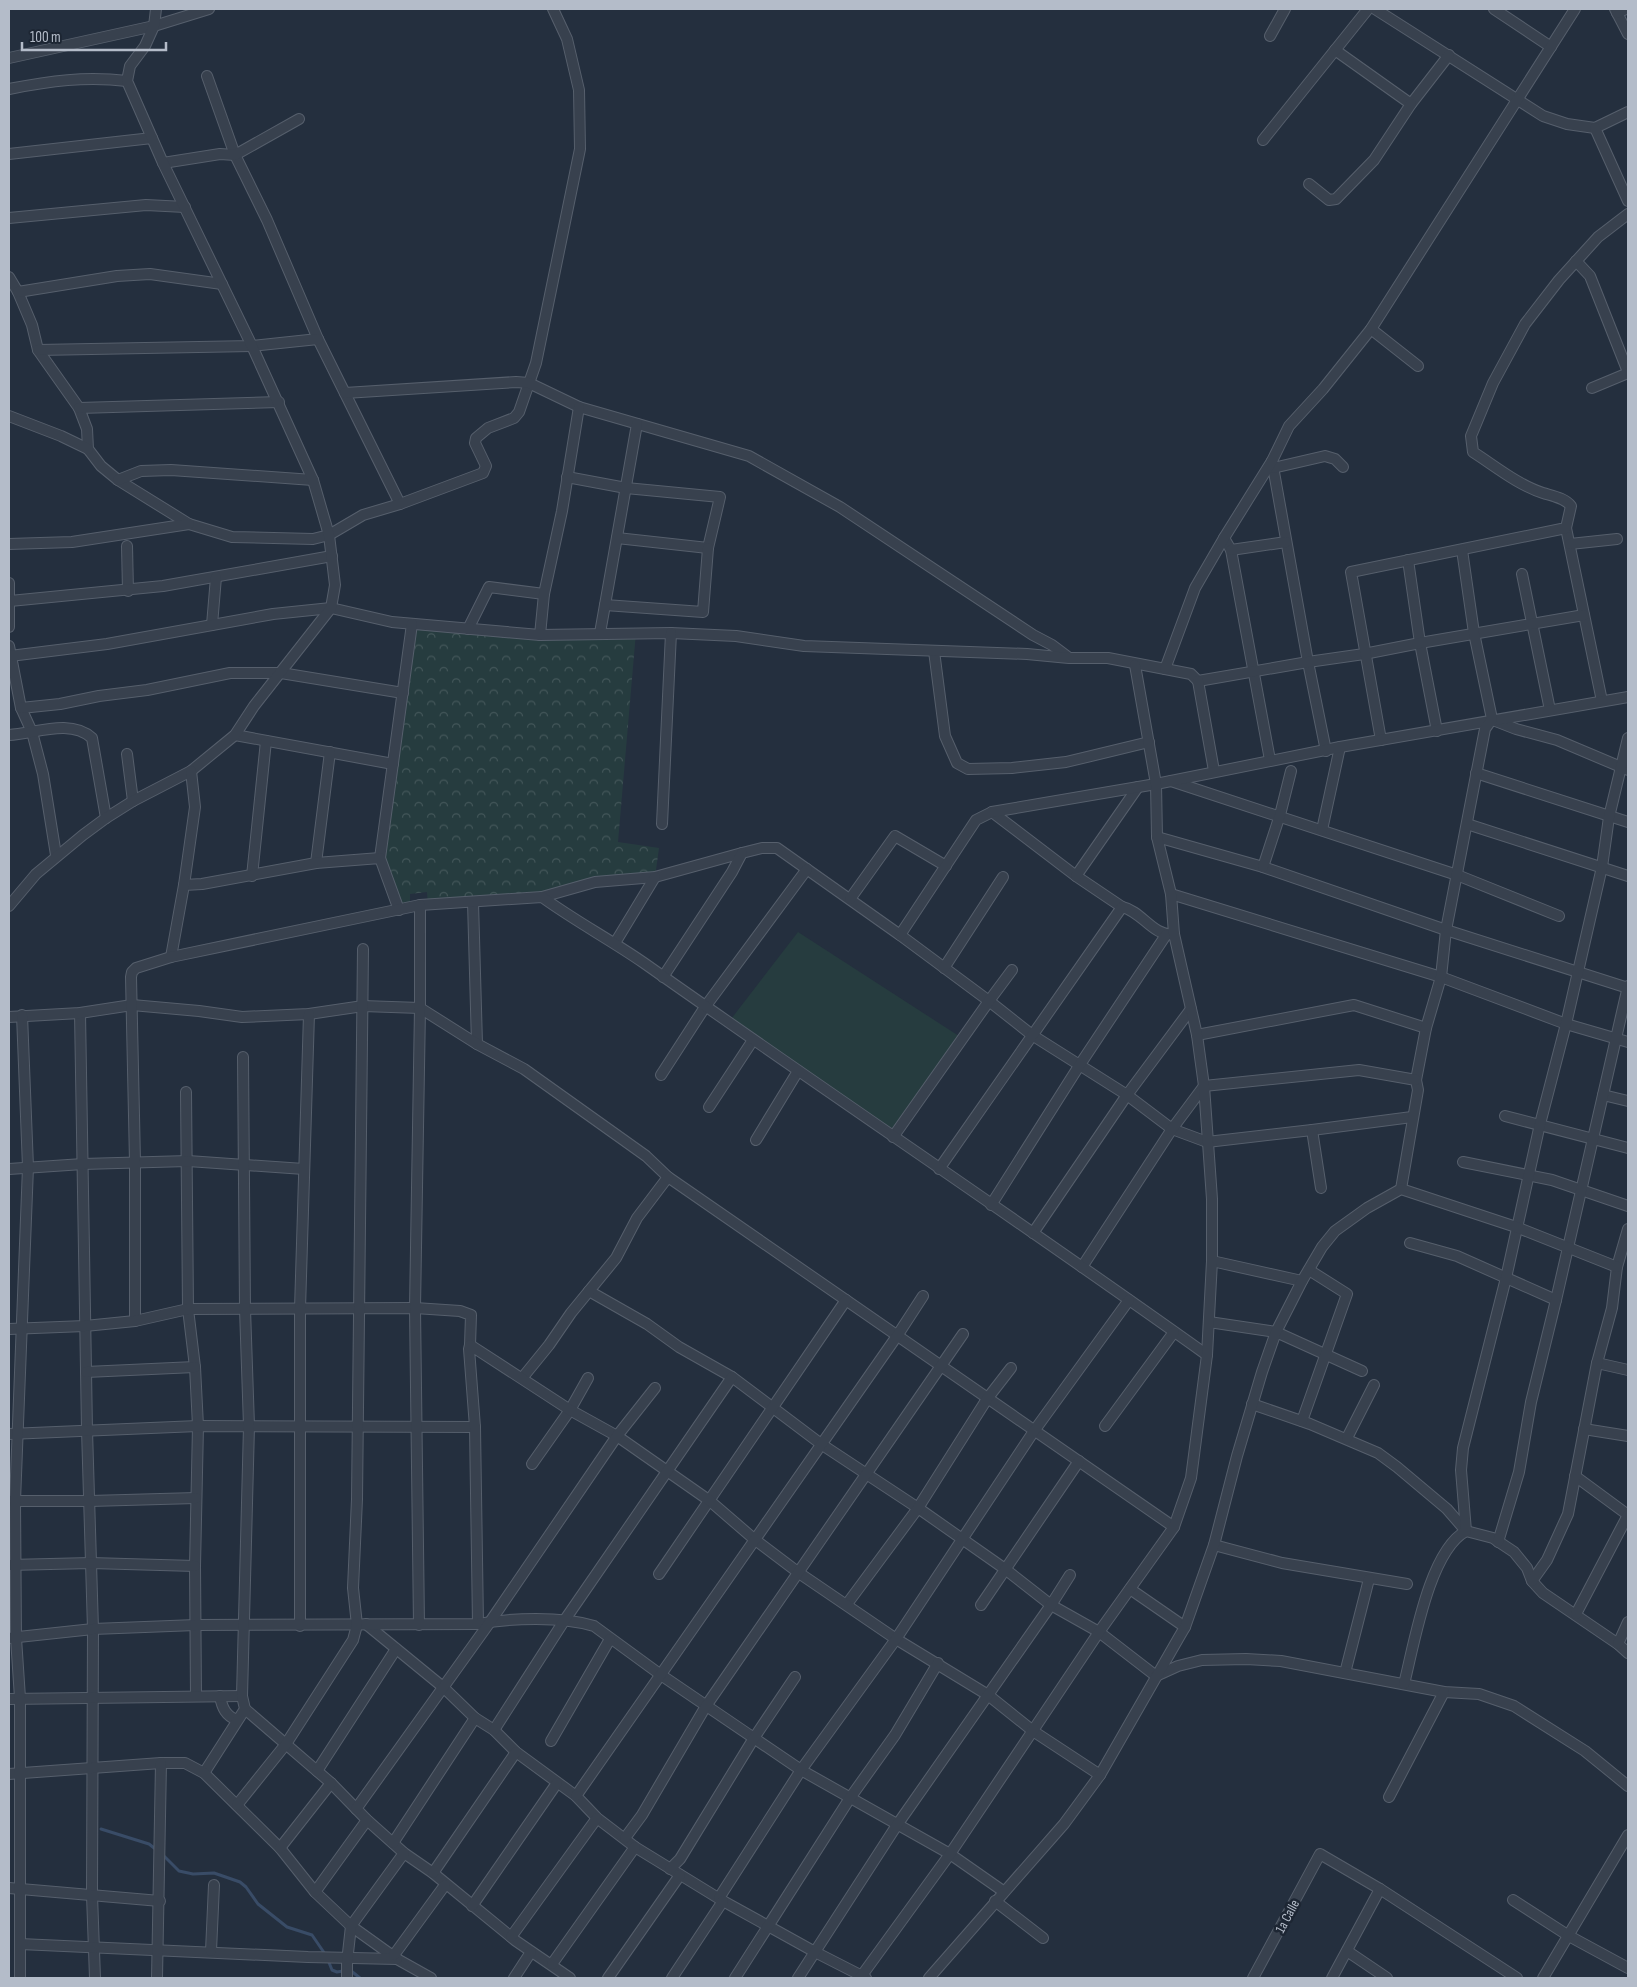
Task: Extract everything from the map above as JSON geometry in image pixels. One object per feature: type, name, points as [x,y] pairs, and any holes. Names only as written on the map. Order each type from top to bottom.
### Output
[{"type":"street","points":[[9,906],[36,874],[56,856],[106,818],[133,801],[192,771],[235,735],[254,706],[330,608],[335,585],[329,535],[313,480],[279,402],[163,162],[127,81],[130,66],[144,46],[154,26],[156,9]]},
{"type":"street","points":[[9,58],[154,26],[210,9]]},
{"type":"street","points":[[9,416],[61,436],[88,449],[101,466],[118,480],[189,524],[232,537],[313,539],[329,535],[363,515],[400,504],[483,473],[486,466],[476,443],[476,438],[488,428],[514,418],[519,412],[536,363],[580,149],[579,90],[567,39],[553,9]]},
{"type":"street","points":[[1270,36],[1286,9]]},
{"type":"street","points":[[1263,140],[1368,9]]},
{"type":"street","points":[[1375,9],[1543,116],[1567,124],[1595,128],[1628,112]]},
{"type":"street","points":[[1494,9],[1551,47]]},
{"type":"street","points":[[1165,669],[1195,588],[1224,538],[1272,464],[1289,426],[1323,389],[1371,329],[1574,9]]},
{"type":"street","points":[[1619,10],[1628,34]]},
{"type":"street","points":[[1334,50],[1411,104]]},
{"type":"street","points":[[1309,184],[1329,200],[1336,200],[1374,160],[1411,104],[1449,55]]},
{"type":"street","points":[[207,76],[236,155],[267,220],[318,339],[400,504]]},
{"type":"street","points":[[9,89],[63,79],[103,78],[127,81]]},
{"type":"street","points":[[163,162],[220,154],[236,155],[299,119]]},
{"type":"street","points":[[1595,128],[1628,201]]},
{"type":"street","points":[[9,154],[152,138]]},
{"type":"street","points":[[9,218],[146,206],[185,207]]},
{"type":"street","points":[[1602,701],[1566,528],[1571,506],[1562,499],[1531,489],[1473,452],[1471,436],[1493,383],[1525,324],[1576,261],[1598,238],[1628,214]]},
{"type":"street","points":[[1576,261],[1590,276],[1628,372],[1592,388]]},
{"type":"street","points":[[18,292],[117,276],[150,274],[222,284]]},
{"type":"street","points":[[9,277],[18,292],[32,326],[38,350],[79,408],[87,429],[88,449]]},
{"type":"street","points":[[1371,329],[1418,366]]},
{"type":"street","points":[[38,350],[252,346],[318,339]]},
{"type":"street","points":[[345,393],[516,382],[529,383],[579,406],[748,456],[840,507],[1069,658]]},
{"type":"street","points":[[79,408],[279,402]]},
{"type":"street","points":[[540,635],[544,594],[562,511],[579,406]]},
{"type":"street","points":[[600,634],[637,424]]},
{"type":"street","points":[[1272,464],[1325,456],[1335,459],[1343,467]]},
{"type":"street","points":[[1272,464],[1326,751]]},
{"type":"street","points":[[118,480],[141,471],[171,470],[313,480]]},
{"type":"street","points":[[567,477],[626,488],[720,497],[708,548],[703,612],[605,605]]},
{"type":"street","points":[[9,544],[72,542],[189,524]]},
{"type":"street","points":[[1381,740],[1364,654],[1351,572],[1566,528]]},
{"type":"street","points":[[617,538],[708,548]]},
{"type":"street","points":[[1224,538],[1231,550],[1270,760]]},
{"type":"street","points":[[1570,544],[1617,539]]},
{"type":"street","points":[[1231,550],[1286,542]]},
{"type":"street","points":[[127,546],[128,591]]},
{"type":"street","points":[[1401,1190],[1418,1090],[1416,1080],[1426,1028],[1441,977],[1446,930],[1476,773],[1486,729],[1492,719],[1474,633],[1462,550]]},
{"type":"street","points":[[10,602],[128,591],[332,556]]},
{"type":"street","points":[[1408,560],[1420,643],[1437,731]]},
{"type":"street","points":[[1522,574],[1550,710]]},
{"type":"street","points":[[212,625],[216,577]]},
{"type":"street","points":[[9,583],[9,627]]},
{"type":"street","points":[[468,629],[489,587],[544,594]]},
{"type":"street","points":[[56,856],[43,774],[32,732],[21,708],[10,651],[107,644],[274,614],[330,608],[392,622],[540,635],[671,633],[736,636],[804,646],[1026,654],[1069,658],[1108,658],[1190,674],[1198,681],[1214,772]]},
{"type":"street","points":[[1198,681],[1584,615]]},
{"type":"street","points":[[399,910],[380,858],[412,624]]},
{"type":"street","points":[[662,824],[671,633]]},
{"type":"street","points":[[934,650],[945,736],[957,762],[968,769],[1012,768],[1066,762],[1148,742]]},
{"type":"street","points":[[362,1624],[443,1687],[475,1718],[494,1730],[516,1752],[576,1796],[597,1818],[635,1847],[721,1900],[863,1977],[950,1854],[1099,1632],[1174,1528],[1191,1478],[1207,1355],[1212,1261],[1212,1199],[1204,1086],[1197,1034],[1170,934],[1171,894],[1157,837],[1156,784],[1135,664]]},
{"type":"street","points":[[21,708],[60,704],[99,696],[147,690],[230,673],[281,673],[403,692]]},
{"type":"street","points":[[900,935],[976,820],[992,812],[1156,784],[1270,760],[1437,731],[1492,719],[1628,697]]},
{"type":"street","points":[[1492,719],[1557,740],[1625,769]]},
{"type":"street","points":[[9,734],[65,728],[85,731],[92,738],[106,818]]},
{"type":"street","points":[[235,735],[393,764]]},
{"type":"street","points":[[1466,1531],[1461,1470],[1464,1448],[1506,1278],[1540,1124],[1578,972],[1602,867],[1609,817],[1625,769],[1628,738]]},
{"type":"street","points":[[252,876],[266,741]]},
{"type":"street","points":[[1322,830],[1340,747]]},
{"type":"street","points":[[316,864],[330,752]]},
{"type":"street","points":[[127,754],[133,801]]},
{"type":"street","points":[[171,957],[184,886],[195,807],[192,771]]},
{"type":"street","points":[[1262,867],[1280,816],[1291,771]]},
{"type":"street","points":[[1476,773],[1628,822]]},
{"type":"street","points":[[1170,781],[1458,875],[1559,916]]},
{"type":"street","points":[[1076,876],[1138,787]]},
{"type":"street","points":[[992,812],[1076,876],[1122,907],[1129,908],[1156,930],[1170,934]]},
{"type":"street","points":[[1467,824],[1628,876]]},
{"type":"street","points":[[850,899],[895,836],[946,866]]},
{"type":"street","points":[[1157,837],[1262,867],[1446,930],[1628,988],[1531,1402],[1519,1472],[1498,1542]]},
{"type":"street","points":[[136,1320],[132,972],[140,966],[171,957],[399,910],[420,906],[542,897],[595,882],[655,877],[762,848],[777,848],[989,1000],[1032,1035],[1127,1095],[1172,1129],[1207,1142],[1412,1117]]},
{"type":"street","points":[[663,976],[732,872],[742,853]]},
{"type":"street","points":[[184,886],[316,864],[380,858]]},
{"type":"street","points":[[661,1075],[705,1007],[807,869]]},
{"type":"street","points":[[615,943],[655,877]]},
{"type":"street","points":[[944,968],[1003,877]]},
{"type":"street","points":[[1171,894],[1441,977],[1566,1024],[1628,1042]]},
{"type":"street","points":[[542,897],[565,914],[615,943],[663,976],[1207,1355]]},
{"type":"street","points":[[473,902],[476,1044]]},
{"type":"street","points":[[419,1625],[418,1426],[415,1308],[420,906]]},
{"type":"street","points":[[939,1169],[1122,907]]},
{"type":"street","points":[[991,1205],[1079,1066],[1170,934]]},
{"type":"street","points":[[237,1805],[286,1744],[350,1647],[362,1624],[354,1588],[358,1426],[363,949]]},
{"type":"street","points":[[893,1137],[1012,970]]},
{"type":"street","points":[[9,1018],[22,1015],[80,1013],[132,1005],[242,1017],[309,1014],[363,1006],[420,1008],[476,1044],[524,1069],[646,1156],[668,1177],[1174,1528]]},
{"type":"street","points":[[1197,1034],[1354,1005],[1426,1028]]},
{"type":"street","points":[[1033,1233],[1127,1095],[1190,1009]]},
{"type":"street","points":[[80,1013],[87,1430],[92,1563],[92,1895],[95,1978]]},
{"type":"street","points":[[300,1626],[300,1309],[309,1014]]},
{"type":"street","points":[[20,1978],[20,1698],[13,1638],[12,1501],[13,1434],[22,1328],[28,1167],[22,1015]]},
{"type":"street","points":[[709,1107],[753,1040]]},
{"type":"street","points":[[243,1057],[249,1426],[242,1696],[245,1709],[318,1771],[367,1820],[404,1853],[433,1873],[445,1885],[511,1937],[570,1978]]},
{"type":"street","points":[[1082,1267],[1172,1129],[1204,1086],[1360,1070],[1416,1080]]},
{"type":"street","points":[[756,1140],[798,1071]]},
{"type":"street","points":[[186,1092],[188,1309],[195,1367],[198,1426],[195,1566],[196,1696]]},
{"type":"street","points":[[1603,1095],[1628,1101]]},
{"type":"street","points":[[1505,1116],[1628,1148]]},
{"type":"street","points":[[1312,1130],[1321,1188]]},
{"type":"street","points":[[9,1169],[83,1164],[188,1161],[304,1169]]},
{"type":"street","points":[[1463,1162],[1529,1175],[1582,1190],[1628,1206]]},
{"type":"street","points":[[523,1377],[616,1258],[637,1218],[668,1177]]},
{"type":"street","points":[[929,1978],[1003,1891],[1064,1824],[1100,1775],[1185,1627],[1214,1545],[1252,1404],[1276,1332],[1322,1247],[1343,1224],[1367,1208],[1401,1190],[1516,1227],[1617,1267]]},
{"type":"street","points":[[1532,1581],[1547,1560],[1568,1514],[1597,1363],[1612,1308],[1617,1267],[1628,1229]]},
{"type":"street","points":[[1410,1243],[1456,1256],[1556,1300]]},
{"type":"street","points":[[1212,1261],[1302,1281]]},
{"type":"street","points":[[1302,1421],[1347,1294],[1309,1270]]},
{"type":"street","points":[[589,1291],[647,1324],[679,1347],[732,1377],[821,1444],[918,1508],[1005,1569],[1052,1605],[1099,1632],[1156,1676]]},
{"type":"street","points":[[576,1796],[923,1296]]},
{"type":"street","points":[[659,1574],[846,1300]]},
{"type":"street","points":[[672,1978],[801,1770],[896,1639],[1034,1431],[1129,1300]]},
{"type":"street","points":[[9,1329],[85,1326],[136,1320],[188,1309],[415,1308],[460,1311],[470,1315],[475,1427],[478,1624]]},
{"type":"street","points":[[1209,1322],[1276,1332],[1362,1371]]},
{"type":"street","points":[[1105,1426],[1174,1332]]},
{"type":"street","points":[[625,1838],[642,1815],[706,1706],[963,1334]]},
{"type":"street","points":[[470,1345],[523,1377],[570,1410],[617,1436],[710,1501],[754,1539],[799,1573],[896,1639],[988,1695],[1033,1730],[1100,1775]]},
{"type":"street","points":[[1597,1363],[1628,1370]]},
{"type":"street","points":[[86,1372],[195,1367]]},
{"type":"street","points":[[847,1604],[918,1508],[987,1399],[1010,1368]]},
{"type":"street","points":[[494,1730],[564,1621],[732,1377]]},
{"type":"street","points":[[532,1464],[570,1410],[588,1378]]},
{"type":"street","points":[[1346,1438],[1374,1385]]},
{"type":"street","points":[[356,1809],[490,1622],[617,1436],[655,1388]]},
{"type":"street","points":[[1252,1404],[1346,1438],[1378,1454],[1397,1467],[1447,1509],[1466,1531],[1492,1538],[1514,1552],[1527,1568],[1532,1581],[1543,1594],[1576,1614],[1628,1653]]},
{"type":"street","points":[[13,1434],[198,1426],[475,1427]]},
{"type":"street","points":[[1584,1429],[1628,1436]]},
{"type":"street","points":[[981,1604],[1079,1461]]},
{"type":"street","points":[[1575,1476],[1628,1515],[1576,1614]]},
{"type":"street","points":[[12,1501],[196,1498]]},
{"type":"street","points":[[1404,1684],[1421,1613],[1435,1572],[1448,1548],[1460,1534],[1466,1531]]},
{"type":"street","points":[[1214,1545],[1282,1563],[1407,1584]]},
{"type":"street","points":[[12,1565],[92,1563],[195,1566]]},
{"type":"street","points":[[798,1978],[897,1825],[1052,1605],[1070,1575]]},
{"type":"street","points":[[1345,1673],[1369,1579]]},
{"type":"street","points":[[1130,1589],[1185,1627]]},
{"type":"street","points":[[13,1638],[93,1629],[196,1625],[419,1625],[478,1624],[505,1620],[564,1621],[594,1626],[661,1675],[801,1770],[950,1854],[1003,1891]]},
{"type":"street","points":[[1618,1644],[1628,1622]]},
{"type":"street","points":[[551,1741],[610,1639]]},
{"type":"street","points":[[318,1771],[396,1649]]},
{"type":"street","points":[[1156,1676],[1178,1666],[1202,1660],[1246,1659],[1281,1661],[1444,1692],[1479,1694],[1514,1706],[1585,1752],[1628,1786]]},
{"type":"street","points":[[735,1978],[850,1798],[895,1735],[938,1663]]},
{"type":"street","points":[[670,1869],[680,1859],[754,1738],[795,1677]]},
{"type":"street","points":[[1389,1797],[1444,1692]]},
{"type":"street","points":[[220,1696],[224,1711],[230,1718],[237,1720]]},
{"type":"street","points":[[9,1699],[242,1696]]},
{"type":"street","points":[[204,1773],[245,1709]]},
{"type":"street","points":[[393,1843],[475,1718]]},
{"type":"street","points":[[433,1873],[516,1752]]},
{"type":"street","points":[[157,1978],[160,1901],[161,1763]]},
{"type":"street","points":[[9,1774],[161,1763],[190,1764],[204,1773],[280,1848],[315,1892],[351,1926],[431,1978]]},
{"type":"street","points":[[280,1848],[331,1783]]},
{"type":"street","points":[[472,1906],[557,1783]]},
{"type":"street","points":[[511,1937],[597,1818]]},
{"type":"street","points":[[315,1892],[367,1820]]},
{"type":"street","points":[[1543,1978],[1628,1835]]},
{"type":"street","points":[[552,1964],[635,1847]]},
{"type":"street","points":[[347,1978],[351,1926],[404,1853]]},
{"type":"street","name":"1a Calle","points":[[1253,1978],[1320,1854],[1380,1889]]},
{"type":"street","points":[[608,1978],[680,1875]]},
{"type":"street","points":[[211,1951],[214,1885]]},
{"type":"street","points":[[396,1957],[445,1885]]},
{"type":"street","points":[[9,1888],[160,1901]]},
{"type":"street","points":[[1332,1978],[1380,1889],[1517,1978]]},
{"type":"street","points":[[1513,1900],[1569,1936],[1628,1968]]},
{"type":"street","points":[[995,1901],[1043,1938]]},
{"type":"street","points":[[20,1944],[157,1951],[211,1951],[308,1957],[396,1957]]},
{"type":"street","points":[[1347,1951],[1387,1978]]},
{"type":"street","points":[[514,1978],[531,1952]]},
{"type":"green space","points":[[412,624],[525,634],[636,632],[618,842],[659,848],[655,877],[628,878],[542,897],[428,905],[427,892],[410,894],[410,907],[399,910],[380,858]]},
{"type":"green space","points":[[798,932],[962,1038],[893,1137],[728,1023]]},
{"type":"waterway","points":[[101,1829],[149,1844],[158,1851]]},
{"type":"waterway","points":[[163,1855],[179,1871],[193,1874],[214,1873],[240,1882],[258,1904],[287,1927],[312,1935],[325,1954]]},
{"type":"waterway","points":[[328,1960],[332,1970],[337,1972],[343,1971]]},
{"type":"waterway","points":[[350,1970],[360,1978]]}]
